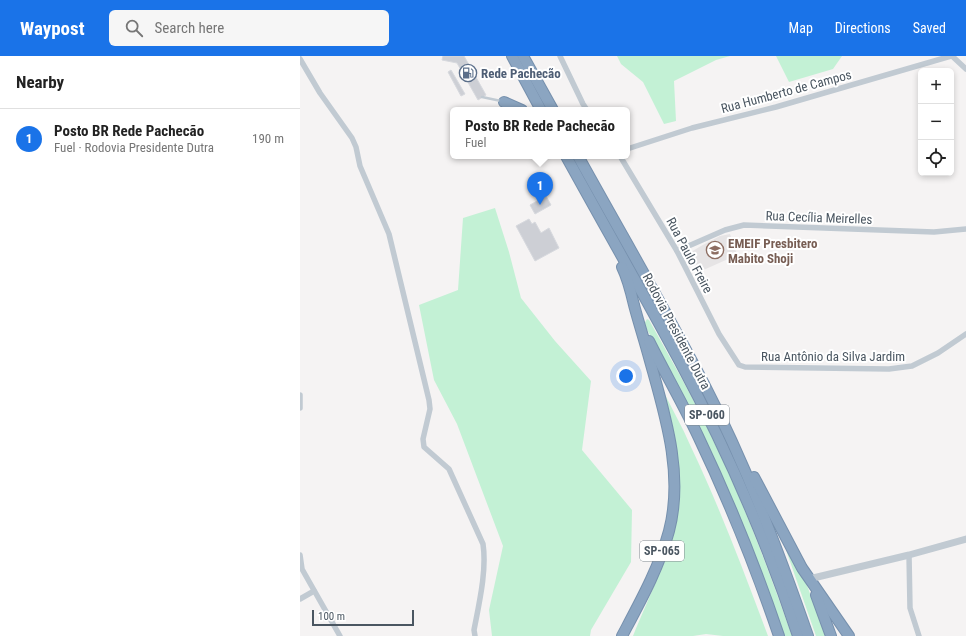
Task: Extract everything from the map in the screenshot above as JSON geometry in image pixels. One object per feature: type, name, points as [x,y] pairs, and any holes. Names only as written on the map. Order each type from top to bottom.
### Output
[{"type":"highway","points":[[512,56],[539,107]]},
{"type":"highway","points":[[523,56],[550,107]]},
{"type":"highway","points":[[504,102],[515,107]]},
{"type":"highway","name":"Rodovia Presidente Dutra","points":[[568,159],[680,362],[714,428],[748,502],[776,573],[798,636]]},
{"type":"highway","name":"Rodovia Presidente Dutra","points":[[580,159],[704,384],[745,470],[764,516],[782,560],[808,636]]},
{"type":"highway","points":[[593,206],[625,274],[639,324],[697,434],[717,477],[737,524],[779,636]]},
{"type":"highway","name":"SP-065","points":[[629,636],[669,531],[674,494],[672,447],[639,324]]},
{"type":"highway","name":"SP-060","points":[[704,384],[738,444],[783,533],[809,579],[849,636]]},
{"type":"highway","points":[[809,579],[831,636]]},
{"type":"highway","name":"SP-065","points":[[622,636],[648,586]]},
{"type":"street","points":[[560,56],[585,107]]},
{"type":"street","points":[[951,56],[966,69]]},
{"type":"street","name":"Rua Humberto de Campos","points":[[630,148],[692,128],[776,107],[951,56]]},
{"type":"street","points":[[300,59],[320,93],[352,138],[356,147],[360,166],[389,234],[429,400],[430,409],[423,436],[423,444],[427,450],[450,469],[483,544],[484,554],[482,588],[474,630],[475,636]]},
{"type":"street","name":"Rua Paulo Freire","points":[[622,159],[677,251],[719,334],[739,365]]},
{"type":"street","name":"Rua Cecília Meirelles","points":[[677,251],[726,230],[744,226],[934,232],[966,229]]},
{"type":"street","name":"Rua Antônio da Silva Jardim","points":[[739,365],[745,367],[889,369],[912,366],[938,353],[966,334]]},
{"type":"street","points":[[300,395],[300,408]]},
{"type":"street","points":[[809,579],[909,555],[966,539]]},
{"type":"street","points":[[300,555],[302,569],[340,636]]},
{"type":"street","points":[[909,555],[910,608],[919,636]]},
{"type":"street","points":[[300,598],[314,591]]},
{"type":"lane","points":[[482,97],[504,102]]},
{"type":"shaded area","name":"EMEIF Presbitero Mabito Shoji","points":[[730,234],[737,255],[699,272],[688,254],[720,236]]},
{"type":"green space","points":[[617,56],[730,56],[716,60],[674,81],[676,121],[664,124],[643,82],[621,64]]},
{"type":"green space","points":[[776,56],[842,56],[833,69],[789,82]]},
{"type":"green space","points":[[495,208],[509,252],[521,298],[555,341],[591,381],[582,450],[632,510],[631,562],[591,630],[590,636],[492,636],[489,610],[503,546],[457,424],[434,380],[419,305],[458,290],[463,218]]},
{"type":"green space","points":[[647,319],[649,320],[691,397],[726,467],[756,539],[792,636],[783,636],[664,361],[644,324]]},
{"type":"green space","points":[[661,387],[684,432],[712,493],[768,636],[723,636],[706,634],[693,636],[633,636],[666,555],[677,514],[679,470],[672,428]]},
{"type":"green space","points":[[786,550],[808,588],[825,636],[816,636]]},
{"type":"building","name":"Rede Pachecão","points":[[443,56],[464,56],[486,95],[478,100],[457,63],[442,60]]},
{"type":"building","points":[[451,70],[465,94],[461,96],[448,72]]},
{"type":"building","points":[[546,196],[551,205],[535,214],[530,205]]},
{"type":"building","points":[[529,219],[532,224],[535,222],[541,233],[549,228],[559,248],[535,261],[516,226]]},
{"type":"place","name":"Rede Pachecão","points":[[468,73]]},
{"type":"place","name":"Posto BR Rede Pachecão","points":[[540,205]]},
{"type":"place","name":"EMEIF Presbitero Mabito Shoji","points":[[715,250]]}]
